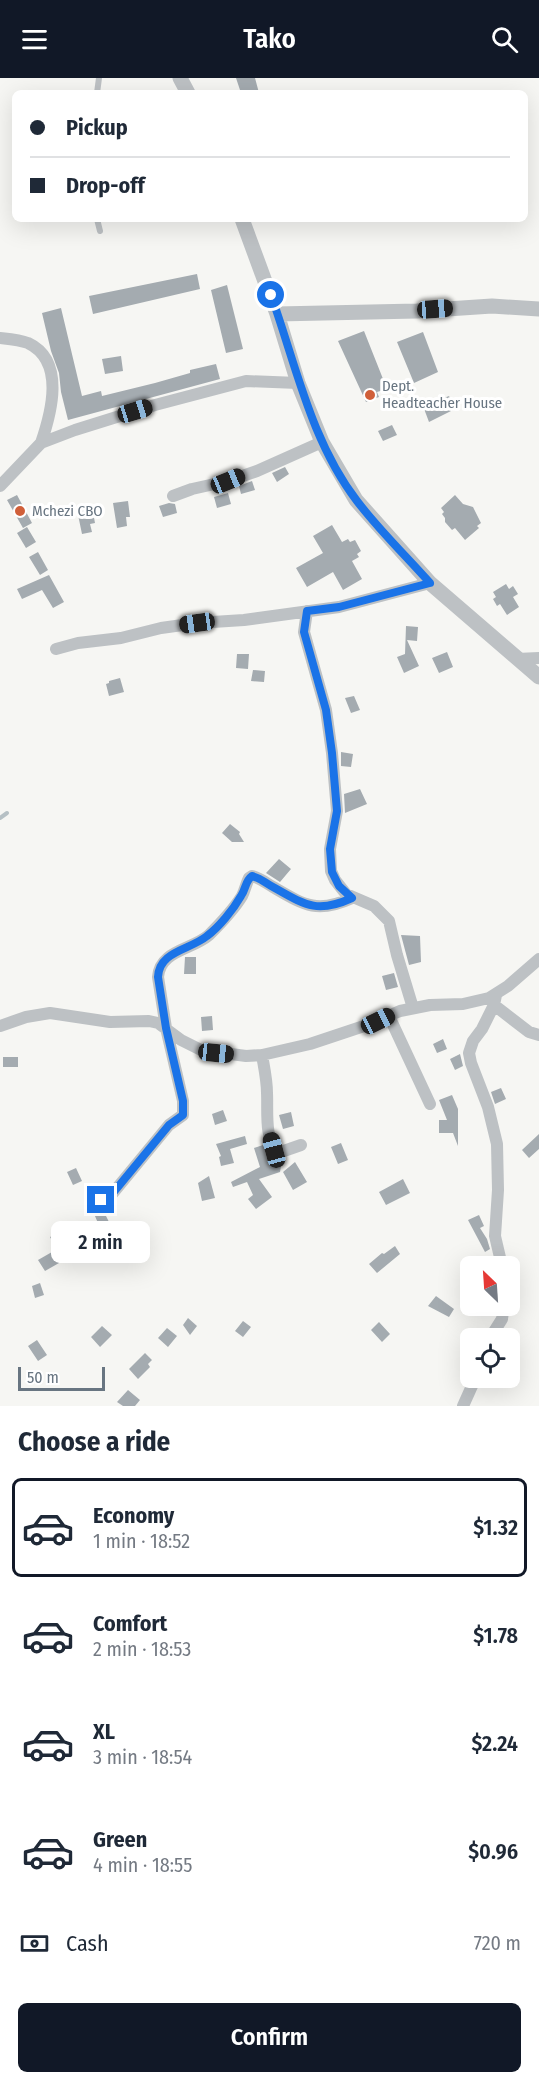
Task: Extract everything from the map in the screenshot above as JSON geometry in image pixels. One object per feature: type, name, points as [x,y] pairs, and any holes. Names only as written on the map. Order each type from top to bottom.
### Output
[{"type":"street","points":[[243,222],[277,314],[298,383],[322,442],[356,500],[430,583],[539,677]]},
{"type":"street","points":[[277,314],[417,311],[492,306],[539,309]]},
{"type":"street","points":[[0,338],[29,344],[40,353],[48,365],[52,381],[49,421],[41,443],[0,486]]},
{"type":"street","points":[[41,443],[155,405],[246,381],[298,383]]},
{"type":"street","points":[[173,496],[265,468],[322,442]]},
{"type":"street","points":[[56,649],[78,643],[121,638],[160,628],[244,620],[339,607],[430,583]]},
{"type":"street","points":[[307,611],[304,632],[326,710],[332,753],[337,811],[330,849],[332,872],[339,886],[352,898],[366,901],[389,921],[413,1008]]},
{"type":"street","points":[[517,659],[539,658]]},
{"type":"street","points":[[101,1200],[108,1199],[169,1125],[183,1115],[183,1101],[166,1028],[158,977],[163,962],[176,952],[199,942],[213,931],[241,897],[252,876],[312,906],[331,906],[352,898]]},
{"type":"street","points":[[500,1256],[495,1236],[498,1190],[497,1144],[488,1107],[471,1063],[470,1053],[473,1041],[482,1029],[495,1000],[539,959]]},
{"type":"street","points":[[0,1026],[38,1014],[50,1013],[110,1022],[149,1021],[166,1028],[181,1040],[201,1050],[246,1056],[262,1055],[310,1044],[413,1008],[495,1000]]},
{"type":"street","points":[[495,1000],[529,1032],[539,1035]]},
{"type":"street","points":[[388,1016],[430,1104]]},
{"type":"street","points":[[262,1055],[267,1092],[268,1125],[274,1150],[284,1153],[301,1145]]},
{"type":"street","points":[[463,1406],[471,1388]]},
{"type":"lane","points":[[98,222],[100,231]]},
{"type":"building","points":[[236,78],[255,78],[258,90],[240,90]]},
{"type":"building","points":[[197,274],[200,289],[93,314],[89,296]]},
{"type":"building","points":[[227,285],[243,349],[226,353],[211,290]]},
{"type":"building","points":[[61,308],[82,396],[101,391],[102,396],[155,383],[190,373],[190,370],[216,364],[220,379],[68,420],[59,373],[42,313]]},
{"type":"building","points":[[364,331],[387,389],[377,392],[379,397],[366,402],[338,341]]},
{"type":"building","points":[[423,332],[438,372],[414,383],[397,342]]},
{"type":"building","points":[[121,356],[123,371],[105,374],[102,359]]},
{"type":"building","points":[[449,396],[455,409],[429,422],[423,406]]},
{"type":"building","points":[[392,425],[397,435],[383,441],[378,431]]},
{"type":"building","points":[[285,467],[289,474],[277,482],[272,473]]},
{"type":"building","points":[[252,481],[255,490],[241,494],[239,486]]},
{"type":"building","points":[[228,493],[231,504],[217,508],[214,497]]},
{"type":"building","name":"Mchezi CBO","points":[[17,495],[32,523],[23,528],[7,500]]},
{"type":"building","points":[[455,495],[463,504],[473,507],[481,523],[477,526],[479,528],[465,540],[455,528],[452,530],[442,514],[444,512],[441,508]]},
{"type":"building","points":[[128,501],[130,517],[126,517],[127,526],[117,528],[113,503]]},
{"type":"building","points":[[175,504],[177,513],[163,517],[159,506]]},
{"type":"building","points":[[92,507],[95,523],[90,524],[92,532],[82,534],[77,510]]},
{"type":"building","points":[[332,525],[342,542],[348,539],[350,542],[355,540],[361,551],[357,554],[359,557],[352,561],[362,579],[343,590],[333,572],[307,587],[296,568],[323,553],[313,536]]},
{"type":"building","points":[[27,527],[36,542],[26,548],[17,533]]},
{"type":"building","points":[[38,552],[48,570],[40,575],[29,557]]},
{"type":"building","points":[[49,575],[64,602],[53,608],[42,590],[22,599],[17,589]]},
{"type":"building","points":[[506,584],[509,589],[513,586],[518,594],[513,597],[519,607],[507,615],[500,604],[497,606],[493,599],[496,597],[493,592]]},
{"type":"building","points":[[406,626],[418,627],[417,641],[407,640],[419,666],[404,673],[397,657],[405,654]]},
{"type":"building","points":[[447,652],[453,667],[439,673],[432,658]]},
{"type":"building","points":[[237,654],[249,654],[248,669],[236,668]]},
{"type":"building","points":[[253,670],[265,671],[264,682],[251,681]]},
{"type":"building","points":[[120,678],[124,692],[109,696],[106,684]]},
{"type":"building","points":[[354,696],[360,710],[351,713],[345,698]]},
{"type":"building","points":[[341,752],[353,754],[351,767],[341,766]]},
{"type":"building","points":[[360,789],[367,804],[345,813],[344,794]]},
{"type":"building","points":[[230,824],[240,832],[244,842],[232,842],[222,833]]},
{"type":"building","points":[[279,859],[291,869],[280,882],[266,873]]},
{"type":"building","points":[[401,935],[420,936],[421,962],[409,965]]},
{"type":"building","points":[[185,957],[196,957],[196,974],[184,974]]},
{"type":"building","points":[[394,973],[398,987],[386,990],[382,976]]},
{"type":"building","points":[[212,1016],[213,1030],[202,1031],[201,1017]]},
{"type":"building","points":[[443,1039],[447,1049],[437,1053],[433,1044]]},
{"type":"building","points":[[460,1054],[463,1066],[455,1070],[450,1059]]},
{"type":"building","points":[[3,1057],[18,1057],[18,1067],[3,1067]]},
{"type":"building","points":[[501,1088],[506,1099],[495,1104],[491,1092]]},
{"type":"building","points":[[452,1095],[458,1109],[458,1146],[453,1133],[439,1133],[439,1120],[447,1120],[439,1100]]},
{"type":"building","points":[[223,1110],[227,1121],[215,1125],[212,1114]]},
{"type":"building","points":[[291,1112],[294,1126],[283,1129],[279,1115]]},
{"type":"building","points":[[539,1134],[539,1149],[529,1158],[522,1150]]},
{"type":"building","points":[[245,1136],[247,1144],[230,1149],[234,1163],[221,1166],[219,1157],[221,1156],[216,1144]]},
{"type":"building","points":[[341,1143],[348,1160],[338,1164],[331,1147]]},
{"type":"building","points":[[263,1145],[272,1158],[276,1161],[282,1160],[280,1172],[259,1179],[272,1197],[256,1209],[248,1199],[253,1195],[247,1182],[233,1187],[231,1182],[260,1167],[254,1148]]},
{"type":"building","points":[[295,1162],[307,1182],[293,1190],[283,1172]]},
{"type":"building","points":[[76,1168],[82,1181],[73,1185],[67,1172]]},
{"type":"building","points":[[209,1176],[215,1198],[202,1201],[198,1183]]},
{"type":"building","points":[[403,1179],[410,1193],[386,1205],[379,1192]]},
{"type":"building","points":[[105,1208],[107,1213],[105,1214],[120,1244],[109,1249],[92,1209]]},
{"type":"building","points":[[479,1215],[484,1226],[480,1228],[490,1249],[485,1252],[468,1220]]},
{"type":"building","points":[[63,1230],[69,1240],[56,1248],[50,1237]]},
{"type":"building","points":[[395,1246],[400,1254],[377,1273],[369,1264]]},
{"type":"building","points":[[52,1252],[59,1263],[45,1271],[38,1260]]},
{"type":"building","points":[[40,1283],[44,1295],[35,1298],[32,1286]]},
{"type":"building","points":[[436,1296],[454,1309],[449,1317],[428,1306]]},
{"type":"building","points":[[188,1318],[197,1326],[190,1335],[183,1325]]},
{"type":"building","points":[[243,1321],[251,1327],[243,1337],[235,1331]]},
{"type":"building","points":[[379,1322],[390,1334],[382,1342],[371,1330]]},
{"type":"building","points":[[102,1326],[112,1335],[100,1347],[91,1337]]},
{"type":"building","points":[[167,1328],[177,1336],[168,1347],[158,1338]]},
{"type":"building","points":[[37,1340],[47,1355],[38,1361],[28,1346]]},
{"type":"building","points":[[145,1353],[152,1360],[148,1364],[150,1367],[138,1379],[129,1369]]},
{"type":"building","points":[[128,1390],[140,1400],[135,1406],[123,1406],[117,1402]]},
{"type":"waterway","points":[[0,818],[7,813]]},
{"type":"place","name":"Dept. Headteacher House","points":[[370,395]]},
{"type":"place","name":"Mchezi CBO","points":[[20,511]]},
{"type":"route","points":[[101,1200],[108,1199],[169,1125],[183,1115],[183,1101],[166,1028],[158,977],[163,962],[176,952],[207,937],[241,897],[246,883],[252,876],[312,906],[337,905],[352,898],[335,880],[330,863],[330,849],[337,811],[332,753],[326,710],[304,632],[307,611],[339,607],[430,583],[356,500],[334,464],[322,442],[298,383],[271,295]]}]
